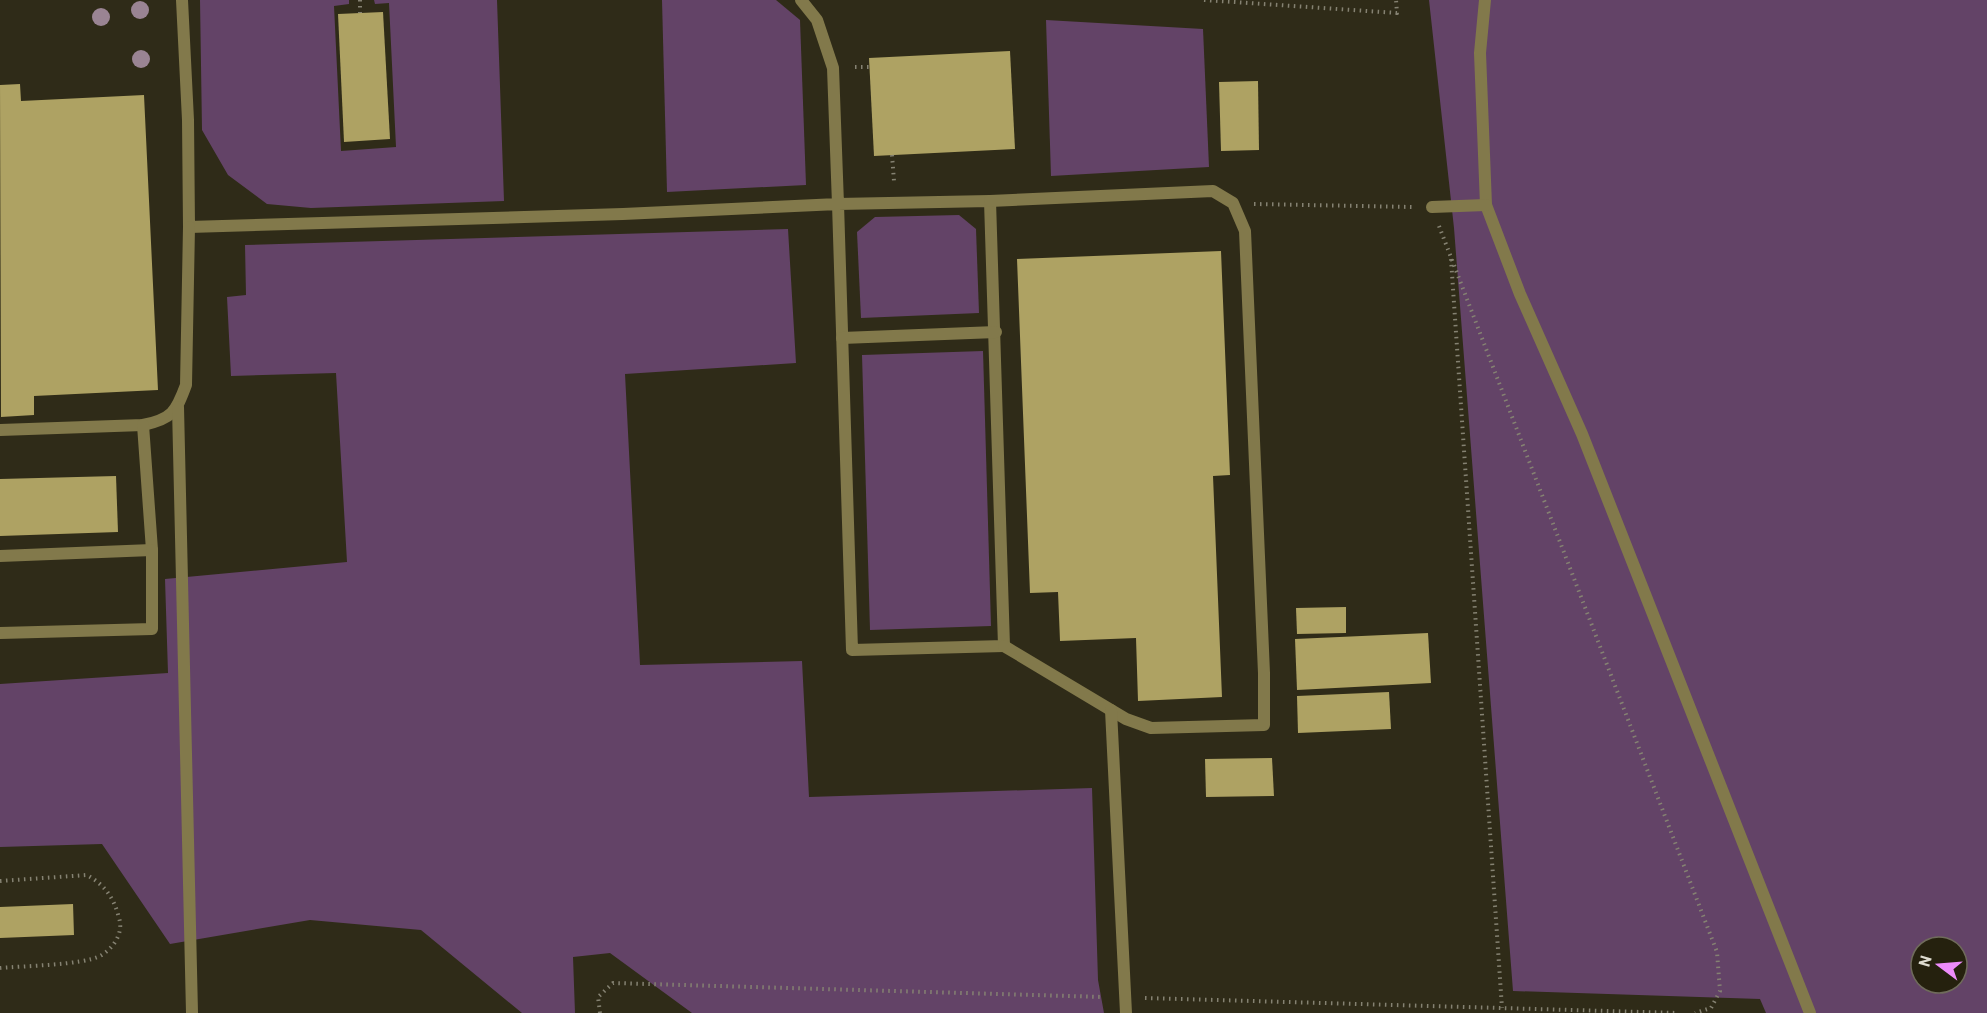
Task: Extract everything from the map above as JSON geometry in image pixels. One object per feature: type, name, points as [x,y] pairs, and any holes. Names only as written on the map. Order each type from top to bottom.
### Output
[{"type":"street","points":[[182,0],[188,120],[189,227],[186,385],[178,407],[192,1013]]},
{"type":"street","points":[[189,227],[623,214],[838,204],[990,201],[1213,191],[1233,203],[1245,231],[1264,725],[1151,728],[1126,719],[1004,645],[852,650],[838,204],[833,68],[817,20],[801,0]]},
{"type":"street","points":[[1485,0],[1480,53],[1486,205],[1520,294],[1582,434],[1810,1013]]},
{"type":"street","points":[[990,201],[996,332],[1004,645]]},
{"type":"street","points":[[1432,207],[1486,205]]},
{"type":"street","points":[[842,338],[996,332]]},
{"type":"street","points":[[0,430],[143,425],[161,421],[178,407]]},
{"type":"street","points":[[0,633],[152,629],[152,550],[143,425]]},
{"type":"street","points":[[0,556],[152,550]]},
{"type":"street","points":[[1111,710],[1126,1013]]},
{"type":"path","points":[[360,0],[360,13]]},
{"type":"path","points":[[1204,0],[1397,13],[1396,0]]},
{"type":"path","points":[[1233,203],[1432,207],[1717,952],[1720,991],[1711,1008],[1695,1013]]},
{"type":"path","points":[[1450,256],[1502,1008]]},
{"type":"path","points":[[0,881],[87,875],[100,882],[107,891],[116,904],[121,923],[119,936],[100,956],[83,961],[0,968]]},
{"type":"shaded area","points":[[200,0],[349,0],[349,4],[334,6],[341,151],[396,147],[389,3],[375,4],[374,0],[497,0],[504,201],[311,208],[267,204],[228,175],[202,130]]},
{"type":"shaded area","points":[[662,0],[776,0],[800,20],[806,185],[667,192]]},
{"type":"shaded area","points":[[1429,0],[1987,0],[1987,1013],[1766,1013],[1760,999],[1513,991],[1454,228]]},
{"type":"shaded area","points":[[1046,20],[1203,29],[1209,167],[1051,176]]},
{"type":"shaded area","points":[[959,215],[976,229],[979,313],[861,318],[857,232],[875,217]]},
{"type":"shaded area","points":[[788,229],[796,363],[625,374],[640,665],[802,661],[809,797],[1092,788],[1098,980],[1104,1013],[692,1013],[610,953],[573,957],[575,1013],[522,1013],[421,930],[310,920],[170,944],[102,844],[0,847],[0,684],[168,673],[165,579],[347,562],[336,373],[231,376],[227,297],[246,295],[245,245]]},
{"type":"shaded area","points":[[983,351],[991,626],[870,630],[862,355]]},
{"type":"building","points":[[383,12],[390,139],[344,142],[338,14]]},
{"type":"building","points":[[1010,51],[1015,149],[874,156],[869,58]]},
{"type":"building","points":[[1258,81],[1259,150],[1221,151],[1219,82]]},
{"type":"building","points":[[20,84],[21,101],[144,95],[158,390],[34,396],[34,415],[1,417],[0,85]]},
{"type":"building","points":[[1221,251],[1230,475],[1213,476],[1222,697],[1138,701],[1136,638],[1060,641],[1058,592],[1030,593],[1017,259]]},
{"type":"building","points":[[116,476],[118,532],[0,536],[0,479]]},
{"type":"building","points":[[1346,607],[1346,633],[1297,634],[1296,608]]},
{"type":"building","points":[[1428,633],[1431,683],[1297,690],[1295,639]]},
{"type":"building","points":[[1389,692],[1391,729],[1298,733],[1297,696]]},
{"type":"building","points":[[1272,758],[1274,796],[1206,797],[1205,759]]},
{"type":"building","points":[[73,904],[74,935],[0,938],[0,907]]}]
